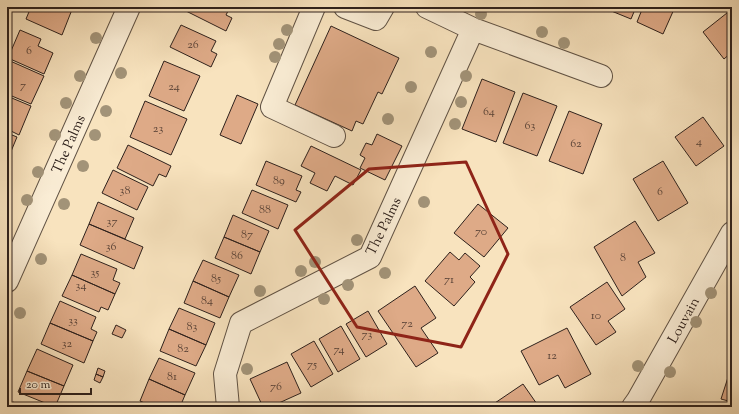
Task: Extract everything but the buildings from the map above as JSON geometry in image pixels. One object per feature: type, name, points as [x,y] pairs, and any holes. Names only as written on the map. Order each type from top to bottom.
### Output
[{"type":"street","name":"The Palms","points":[[7,281],[129,7]]},
{"type":"street","points":[[314,7],[272,107],[334,136]]},
{"type":"street","points":[[345,7],[376,19],[383,7]]},
{"type":"street","points":[[426,7],[473,29],[601,76]]},
{"type":"street","name":"The Palms","points":[[228,407],[225,374],[241,323],[370,257],[473,29]]},
{"type":"street","name":"Louvain","points":[[633,407],[732,233]]},
{"type":"highlighted area","points":[[466,162],[508,254],[461,347],[357,327],[295,230],[369,169]]}]
